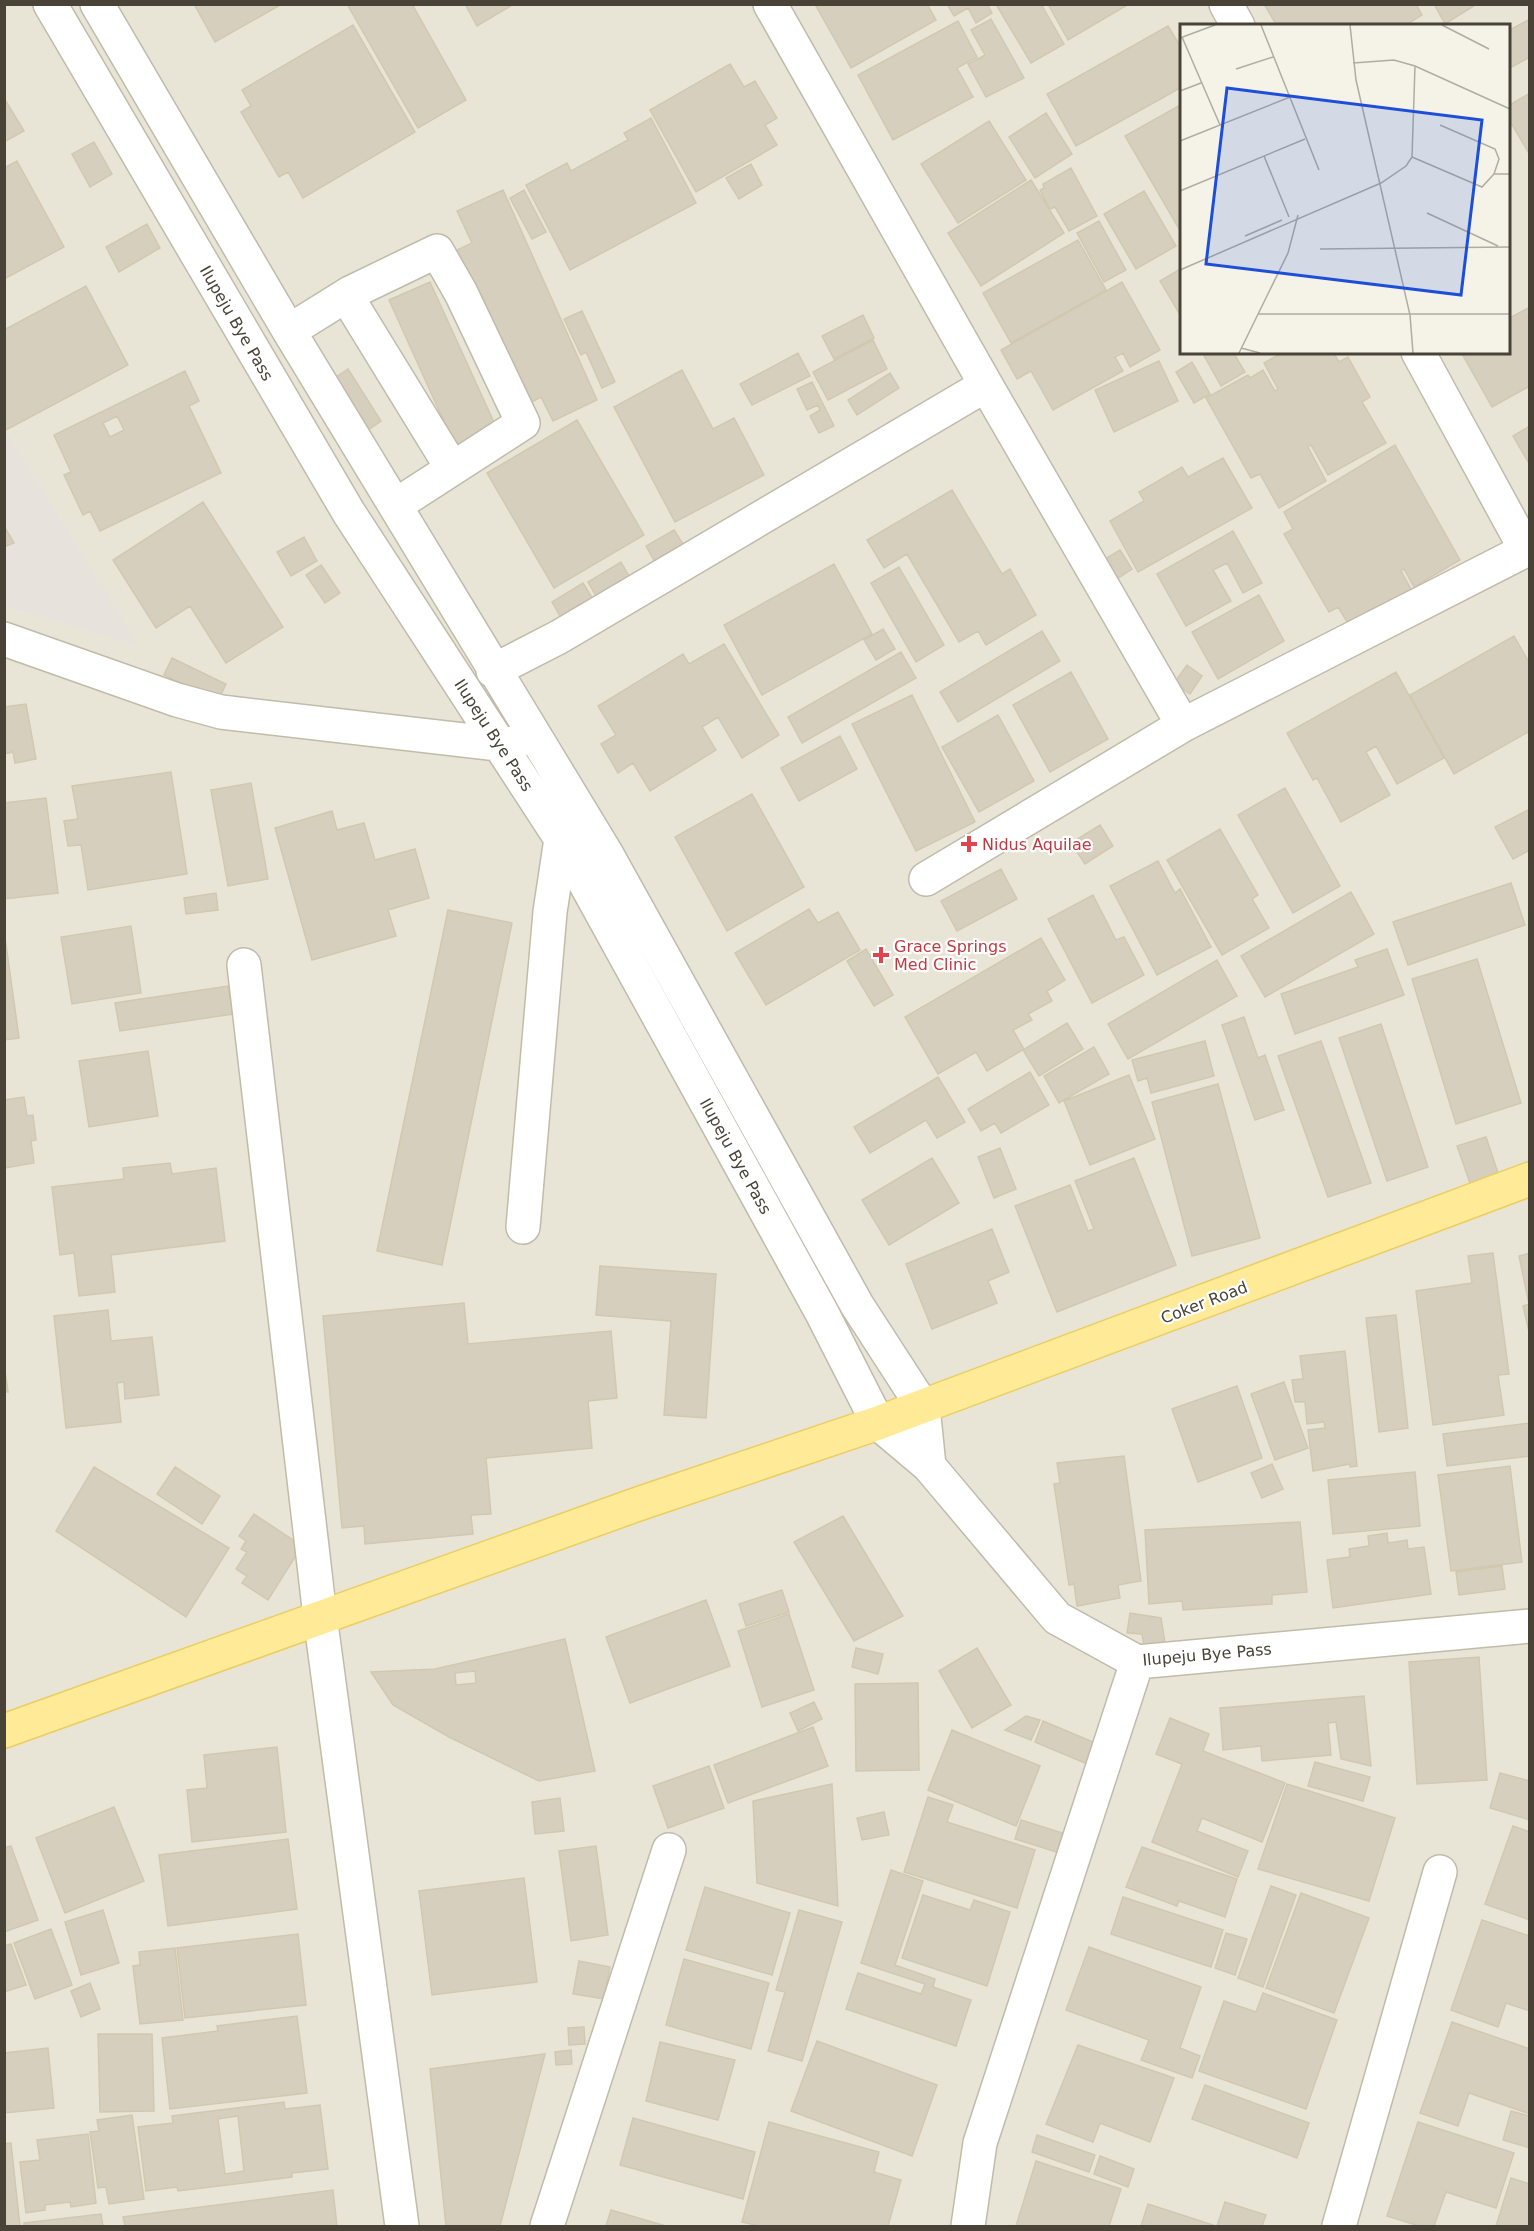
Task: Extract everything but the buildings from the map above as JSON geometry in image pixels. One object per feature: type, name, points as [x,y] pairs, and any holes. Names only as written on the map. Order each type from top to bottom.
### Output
[{"type":"main road","name":"Coker Road","points":[[4,1731],[321,1616],[923,1407],[1530,1179]]},
{"type":"street","name":"Ilupeju Bye Pass","points":[[50,4],[349,513],[561,839],[816,1303],[878,1423],[929,1466],[1057,1618],[1137,1662],[1530,1626]]},
{"type":"street","name":"Ilupeju Bye Pass","points":[[97,4],[289,331],[396,505],[493,671],[606,853],[857,1305],[923,1407],[929,1466]]},
{"type":"street","points":[[770,4],[986,385],[1183,724]]},
{"type":"street","points":[[1226,4],[1237,24]]},
{"type":"street","points":[[289,331],[350,293],[437,251],[461,293],[523,423],[396,505]]},
{"type":"street","points":[[350,293],[352,305],[452,468]]},
{"type":"street","points":[[926,879],[1183,724],[1528,549],[1419,354]]},
{"type":"street","points":[[493,671],[559,637],[986,385]]},
{"type":"street","points":[[4,639],[177,700],[221,712],[498,744],[538,741]]},
{"type":"street","points":[[523,1227],[550,912],[561,839]]},
{"type":"street","points":[[244,965],[321,1616],[402,2226]]},
{"type":"street","points":[[968,2226],[980,2144],[1137,1662]]},
{"type":"street","points":[[547,2226],[669,1850]]},
{"type":"street","points":[[1339,2226],[1440,1872]]},
{"type":"shaded area","points":[[5,5],[1529,5],[1529,2226],[5,2226],[5,607],[138,645],[5,427]]},
{"type":"shaded area","points":[[5,427],[139,646],[5,607]]},
{"type":"place","name":"Nidus Aquilae","points":[[969,844]]},
{"type":"place","name":"Grace Springs Med Clinic","points":[[881,955]]}]
